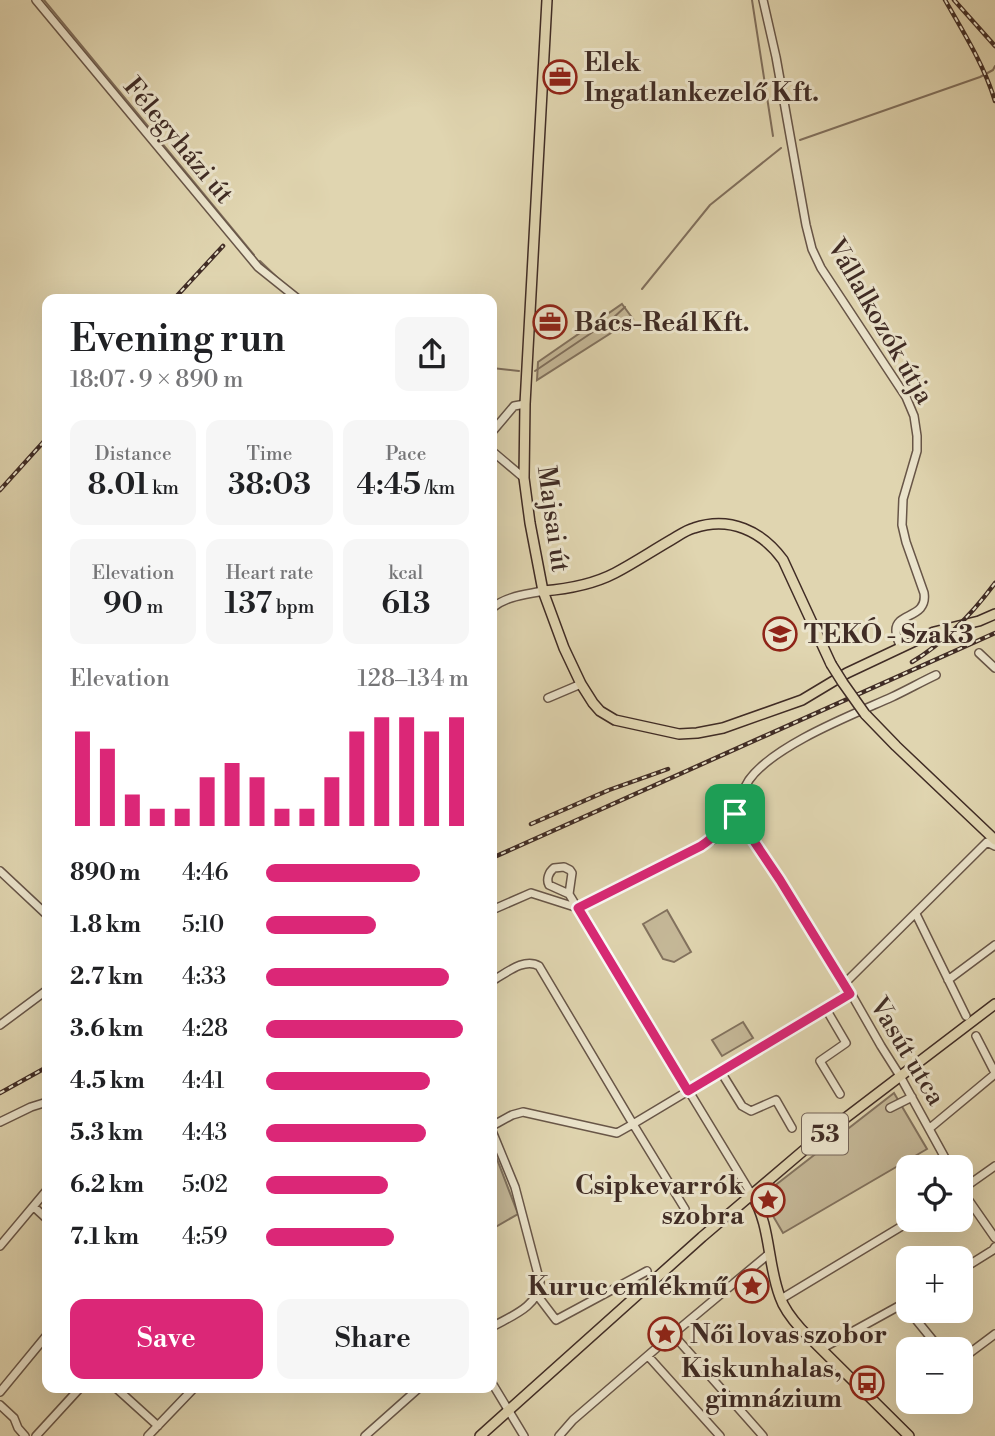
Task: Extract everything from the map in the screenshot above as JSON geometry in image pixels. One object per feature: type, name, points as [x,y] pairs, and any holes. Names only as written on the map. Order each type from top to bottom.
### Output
[{"type":"main road","name":"Majsai út","points":[[547,0],[525,404],[524,478],[543,591],[554,625],[591,700],[600,711],[615,720],[679,734],[706,732],[791,705],[847,673],[941,629],[979,621],[995,614]]},
{"type":"main road","points":[[543,591],[568,589],[594,582],[694,528],[718,523],[742,527],[755,533],[767,541],[783,560],[831,664],[865,714],[993,840]]},
{"type":"main road","points":[[539,573],[543,580],[550,584],[568,589]]},
{"type":"main road","name":"53","points":[[480,1436],[702,1237],[810,1145],[995,1004]]},
{"type":"main road","points":[[752,1195],[763,1219],[780,1299],[791,1318],[909,1436]]},
{"type":"street","name":"Félegyházi út","points":[[36,0],[258,267],[292,294]]},
{"type":"street","name":"Vállalkozók útja","points":[[763,0],[812,249],[830,284],[906,397],[916,422],[917,450],[905,490],[902,525],[925,600],[920,609],[897,625],[896,632],[901,648]]},
{"type":"street","points":[[497,426],[514,406],[525,404]]},
{"type":"street","points":[[497,455],[524,478]]},
{"type":"street","points":[[497,604],[513,597],[543,591]]},
{"type":"street","points":[[979,653],[995,668]]},
{"type":"street","points":[[701,846],[714,836],[728,815],[732,813],[737,816],[739,802],[749,780],[776,756],[811,735],[936,675]]},
{"type":"street","points":[[548,698],[581,684]]},
{"type":"street","name":"Vasút utca","points":[[737,816],[845,983],[944,1155]]},
{"type":"street","points":[[497,908],[531,892],[578,908],[744,826]]},
{"type":"street","points":[[845,983],[993,840]]},
{"type":"street","points":[[0,871],[42,910]]},
{"type":"street","points":[[569,894],[752,1195]]},
{"type":"street","points":[[916,914],[967,1016]]},
{"type":"street","points":[[948,980],[995,946]]},
{"type":"street","points":[[497,978],[526,963],[539,966],[685,1209]]},
{"type":"street","points":[[0,1024],[42,994]]},
{"type":"street","points":[[497,1125],[512,1115],[523,1112],[617,1133],[850,994]]},
{"type":"street","points":[[826,1009],[846,1043],[820,1060],[840,1094]]},
{"type":"street","points":[[930,1128],[995,1073],[976,1036]]},
{"type":"street","points":[[721,1072],[741,1106],[751,1111],[776,1100],[792,1128]]},
{"type":"street","points":[[890,1108],[912,1097]]},
{"type":"street","points":[[0,1122],[42,1104]]},
{"type":"street","points":[[497,1141],[515,1187],[540,1277],[540,1289],[528,1306],[497,1324]]},
{"type":"street","points":[[973,1181],[995,1166]]},
{"type":"street","points":[[0,1246],[42,1197]]},
{"type":"street","points":[[973,1206],[995,1238]]},
{"type":"street","points":[[34,1207],[42,1214]]},
{"type":"street","points":[[780,1299],[896,1230]]},
{"type":"street","points":[[973,1263],[994,1251]]},
{"type":"street","points":[[559,1436],[573,1420],[770,1253]]},
{"type":"street","points":[[537,1295],[556,1320],[647,1271]]},
{"type":"street","points":[[821,1349],[896,1312]]},
{"type":"street","points":[[920,1323],[931,1337]]},
{"type":"street","points":[[973,1350],[995,1334]]},
{"type":"street","points":[[678,1340],[764,1436]]},
{"type":"street","points":[[0,1392],[42,1341]]},
{"type":"street","points":[[648,1356],[720,1436]]},
{"type":"street","points":[[497,1392],[524,1436]]},
{"type":"street","points":[[36,1436],[75,1393]]},
{"type":"street","points":[[122,1393],[158,1426]]},
{"type":"street","points":[[148,1436],[189,1393]]},
{"type":"street","points":[[365,1436],[414,1393]]},
{"type":"street","points":[[0,1405],[14,1418],[25,1436]]},
{"type":"street","points":[[10,1436],[18,1428]]},
{"type":"shaded area","points":[[622,304],[633,319],[537,380],[538,362]]},
{"type":"shaded area","points":[[667,910],[691,952],[674,962],[663,959],[643,924]]},
{"type":"shaded area","points":[[743,1022],[753,1038],[722,1056],[712,1040]]},
{"type":"shaded area","points":[[894,1093],[927,1149],[917,1155],[896,1155],[896,1167],[783,1233],[763,1199],[764,1194]]},
{"type":"shaded area","points":[[497,1159],[518,1214],[497,1226]]},
{"type":"waterway","points":[[44,0],[254,255]]},
{"type":"waterway","points":[[752,0],[773,136]]},
{"type":"waterway","points":[[800,140],[980,77],[995,66]]},
{"type":"waterway","points":[[642,289],[710,205],[781,148]]},
{"type":"waterway","points":[[260,261],[284,284]]},
{"type":"waterway","points":[[535,371],[612,319],[625,307]]},
{"type":"waterway","points":[[497,369],[519,371]]},
{"type":"railway","points":[[945,0],[979,62],[995,101]]},
{"type":"railway","points":[[954,0],[995,46]]},
{"type":"railway","points":[[179,294],[223,246]]},
{"type":"railway","points":[[0,490],[42,444]]},
{"type":"railway","points":[[912,662],[936,646],[957,627],[995,583]]},
{"type":"railway","points":[[497,856],[995,633]]},
{"type":"railway","points":[[531,824],[609,790],[668,769]]},
{"type":"railway","points":[[0,1093],[42,1070]]},
{"type":"place","name":"Elek Ingatlankezelő Kft.","points":[[560,77]]},
{"type":"place","name":"Bács-Reál Kft.","points":[[550,322]]},
{"type":"place","name":"TEKÓ - Szak3","points":[[780,634]]},
{"type":"place","name":"Csipkevarrók szobra","points":[[768,1200]]},
{"type":"place","name":"Kuruc emlékmű","points":[[752,1286]]},
{"type":"place","name":"Női lovas szobor","points":[[665,1334]]},
{"type":"place","name":"Kiskunhalas, gimnázium","points":[[867,1383]]},
{"type":"route","points":[[735,814],[780,880],[850,994],[688,1091],[578,908],[701,846],[714,836],[728,815],[735,814]]}]
